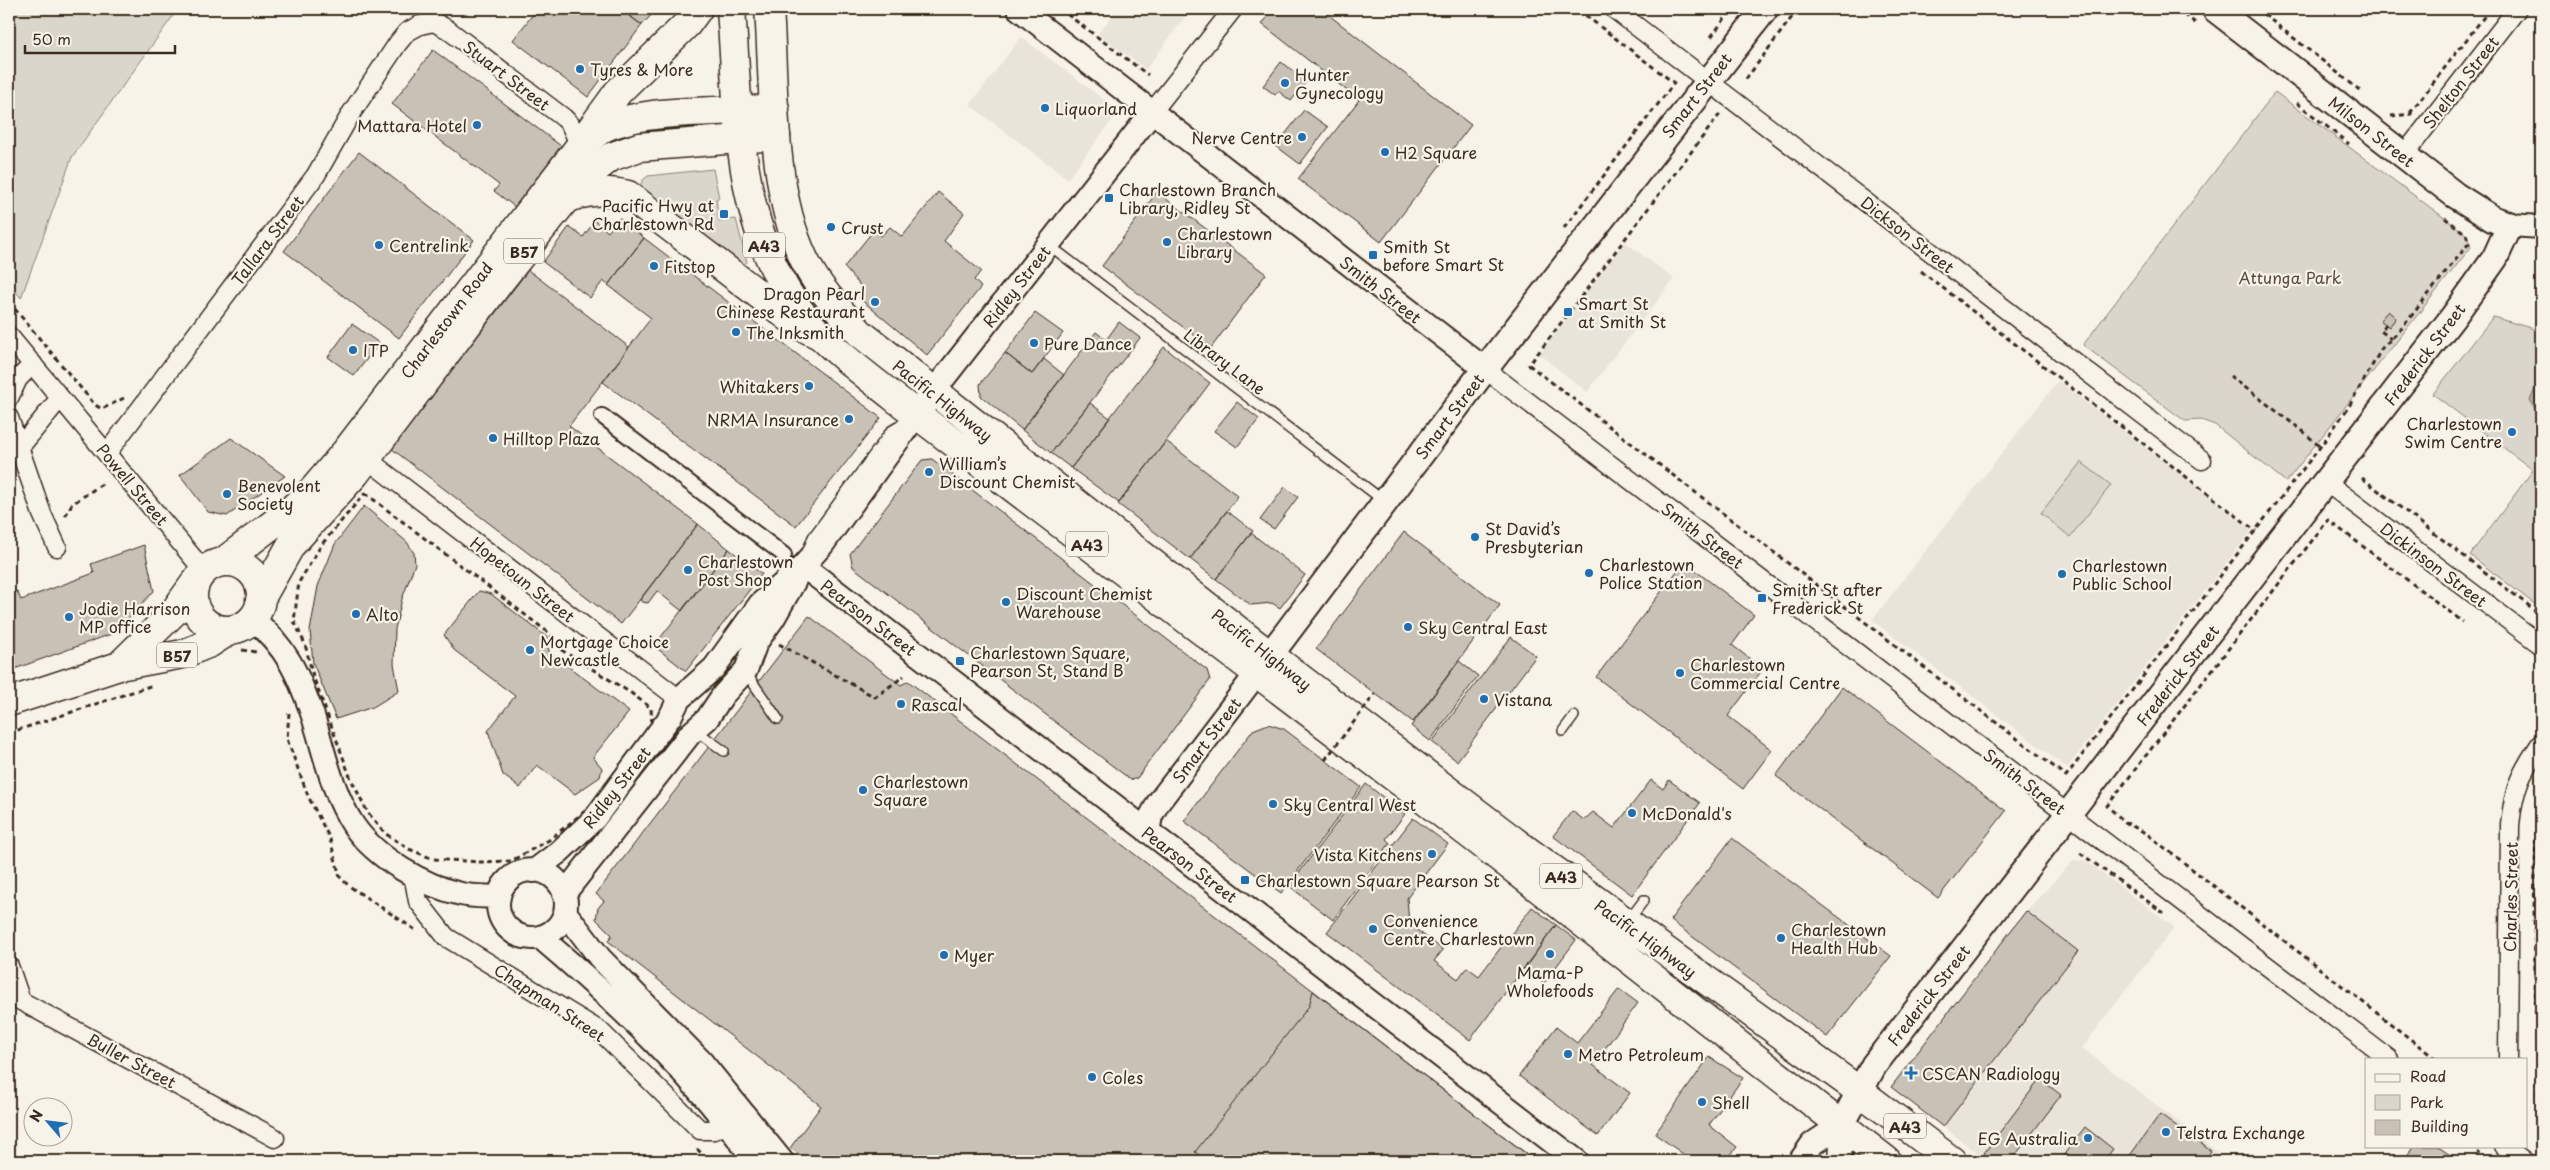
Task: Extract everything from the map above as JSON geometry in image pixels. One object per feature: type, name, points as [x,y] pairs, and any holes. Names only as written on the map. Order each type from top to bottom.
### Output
[{"type":"main road","points":[[580,146],[596,119],[618,92],[687,24],[698,9]]},
{"type":"main road","name":"Pacific Highway","points":[[731,9],[740,138],[753,214],[768,256],[793,302],[822,337],[917,415],[1858,1090],[1952,1161]]},
{"type":"main road","name":"Pacific Highway","points":[[769,9],[775,122],[790,218],[811,273],[842,315],[860,333],[1476,840],[1887,1161]]},
{"type":"main road","name":"Smart Street","points":[[1263,664],[1484,369],[1765,9]]},
{"type":"main road","name":"Milson Street","points":[[2208,18],[2404,155],[2461,199],[2493,219],[2510,225]]},
{"type":"main road","name":"Charlestown Road","points":[[120,666],[174,612],[208,571],[290,511],[320,482],[347,450],[580,146],[603,128],[626,121],[669,114],[738,111],[775,122]]},
{"type":"main road","name":"Charlestown Road","points":[[9,702],[120,666],[183,654],[210,643],[247,616],[291,545],[344,488],[565,199],[598,166],[611,157],[652,144],[740,138],[775,122]]},
{"type":"main road","points":[[565,199],[580,194],[611,190],[628,195],[799,325],[822,337]]},
{"type":"main road","name":"Frederick Street","points":[[1842,1124],[1858,1090],[1874,1065],[2326,482],[2488,269],[2502,247],[2510,225]]},
{"type":"main road","points":[[208,571],[236,563],[246,568],[255,577],[260,588],[247,616]]},
{"type":"main road","name":"B57","points":[[208,571],[193,598],[198,615],[206,623],[218,629],[247,616]]},
{"type":"street","name":"Smith Street","points":[[1018,9],[1153,111],[1484,369],[2389,1058]]},
{"type":"street","name":"Ridley Street","points":[[534,871],[559,852],[595,818],[674,708],[714,668],[793,561],[823,544],[933,392],[1233,9]]},
{"type":"street","name":"Dickson Street","points":[[1614,9],[2202,460]]},
{"type":"street","name":"Shelton Street","points":[[2404,155],[2517,9]]},
{"type":"street","name":"Stuart Street","points":[[420,25],[434,22],[447,29],[564,118],[570,124],[580,146]]},
{"type":"street","name":"Tallara Street","points":[[107,453],[316,175],[362,96],[398,42],[407,32],[420,25]]},
{"type":"street","name":"Milson Street","points":[[2510,225],[2541,227]]},
{"type":"street","name":"Powell Street","points":[[9,336],[208,571]]},
{"type":"street","points":[[9,398],[18,379],[32,364]]},
{"type":"street","points":[[20,447],[60,398]]},
{"type":"street","points":[[602,416],[793,561]]},
{"type":"street","points":[[9,418],[42,514],[58,547]]},
{"type":"street","name":"Hopetoun Street","points":[[366,459],[674,708]]},
{"type":"street","name":"Dickinson Street","points":[[2326,482],[2541,645]]},
{"type":"street","name":"Ridley Street","points":[[565,903],[692,732],[707,719],[722,695],[744,672],[756,643],[773,619],[793,561]]},
{"type":"street","name":"Pearson Street","points":[[793,561],[1577,1161]]},
{"type":"street","points":[[247,616],[275,639],[295,671],[342,803],[354,825],[374,850],[412,874],[461,894],[499,897]]},
{"type":"street","points":[[724,653],[737,657],[744,672]]},
{"type":"street","name":"Smart Street","points":[[1148,832],[1151,816],[1158,803],[1263,664]]},
{"type":"street","points":[[674,708],[677,728],[692,732]]},
{"type":"street","name":"Charles Street","points":[[2508,1058],[2512,806],[2519,776],[2541,743]]},
{"type":"street","points":[[565,903],[557,927],[540,937],[530,938],[512,932],[500,916],[499,897],[512,878],[518,874],[534,871],[542,872],[555,880],[565,903],[600,958],[701,1061],[782,1161]]},
{"type":"street","name":"Chapman Street","points":[[412,874],[418,902],[446,937],[600,1031],[700,1130],[715,1130],[726,1123]]},
{"type":"street","name":"Chapman Street","points":[[540,937],[585,974],[652,1039],[726,1123],[755,1161]]},
{"type":"street","name":"Buller Street","points":[[9,966],[21,1001],[275,1138]]},
{"type":"street","points":[[1800,1161],[1812,1144],[1842,1124]]},
{"type":"street","name":"Frederick Street","points":[[1840,1161],[1842,1124]]},
{"type":"street","points":[[2506,1151],[2524,1161]]},
{"type":"lane","name":"Library Lane","points":[[1049,245],[1384,501]]},
{"type":"lane","points":[[744,672],[778,720]]},
{"type":"lane","points":[[1563,731],[1574,716]]},
{"type":"lane","points":[[692,732],[724,751]]},
{"type":"lane","points":[[1626,924],[1644,900]]},
{"type":"path","points":[[1060,9],[1148,75]]},
{"type":"path","points":[[1560,234],[1674,83],[1577,9]]},
{"type":"path","points":[[1711,37],[1732,9]]},
{"type":"path","points":[[1746,78],[1798,9]]},
{"type":"path","points":[[2177,9],[2208,18]]},
{"type":"path","points":[[2257,9],[2366,96]]},
{"type":"path","points":[[2387,116],[2403,117],[2412,113],[2490,9]]},
{"type":"path","points":[[2290,97],[2356,149]]},
{"type":"path","points":[[1720,114],[1529,366],[2066,776],[2320,447],[2348,408],[2382,348],[2469,243],[2466,234],[2443,216]]},
{"type":"path","points":[[1921,271],[2256,531]]},
{"type":"path","points":[[9,302],[95,405],[102,409],[126,398]]},
{"type":"path","points":[[2386,324],[2381,331],[2391,339]]},
{"type":"path","points":[[2230,376],[2304,432],[2320,447]]},
{"type":"path","points":[[65,516],[72,504],[106,483],[99,475]]},
{"type":"path","points":[[2362,478],[2541,615]]},
{"type":"path","points":[[364,492],[549,633],[563,652],[631,693],[651,708],[652,727],[628,765],[600,798],[549,840],[511,861],[480,862],[433,859],[409,849],[386,834],[368,813],[351,779],[313,676],[305,644],[294,620],[299,582],[322,544],[364,492]]},
{"type":"path","points":[[2435,1058],[2147,834],[2125,822],[2107,806],[2328,520],[2463,622]]},
{"type":"path","points":[[778,644],[876,697],[904,676]]},
{"type":"path","points":[[1325,760],[1375,694]]},
{"type":"path","points":[[2541,794],[2536,835],[2534,909],[2538,1138],[2541,1140]]},
{"type":"path","points":[[2080,853],[2164,913]]},
{"type":"path","points":[[2478,1161],[2475,1156],[2479,1152]]},
{"type":"shaded area","points":[[1117,9],[1191,9],[1146,69],[1098,34]]},
{"type":"shaded area","name":"Liquorland","points":[[1021,37],[1119,111],[1068,179],[970,105]]},
{"type":"shaded area","points":[[1625,242],[1674,279],[1587,392],[1539,354]]},
{"type":"shaded area","points":[[2541,375],[2541,408],[2535,409],[2530,400]]},
{"type":"shaded area","name":"Charlestown Public School","points":[[2058,381],[2253,529],[2067,768],[1872,620]]},
{"type":"shaded area","points":[[2074,860],[2086,861],[2174,927],[2082,1048],[2229,1161],[1988,1161],[1891,1087],[2026,911]]},
{"type":"green space","points":[[9,9],[178,9],[72,157],[21,298],[9,283]]},
{"type":"green space","name":"Attunga Park","points":[[2275,92],[2466,234],[2471,247],[2286,482],[2215,425],[2201,420],[2185,421],[2083,345]]},
{"type":"green space","points":[[713,169],[719,198],[716,199],[719,221],[736,219],[747,262],[738,270],[637,190],[648,176]]},
{"type":"green space","name":"Charlestown Swim Centre","points":[[2493,317],[2541,331],[2541,609],[2470,555],[2533,470],[2433,394]]},
{"type":"green space","points":[[2081,462],[2111,485],[2070,537],[2041,513]]},
{"type":"building","name":"Tyres & More","points":[[537,9],[620,9],[642,25],[588,97],[513,40]]},
{"type":"building","points":[[620,9],[657,9],[642,25]]},
{"type":"building","name":"H2 Square","points":[[1274,9],[1321,9],[1471,125],[1381,242],[1298,179],[1359,100],[1262,24]]},
{"type":"building","points":[[1690,9],[1700,9],[1697,14]]},
{"type":"building","name":"Mattara Hotel","points":[[433,50],[561,146],[515,207],[494,191],[499,185],[392,104]]},
{"type":"building","name":"Hunter Gynecology","points":[[1281,62],[1307,81],[1291,101],[1278,91],[1275,95],[1263,86]]},
{"type":"building","name":"Nerve Centre","points":[[1304,110],[1328,127],[1300,164],[1276,146]]},
{"type":"building","name":"Centrelink","points":[[359,152],[474,240],[399,338],[284,251]]},
{"type":"building","points":[[938,192],[964,213],[944,241],[981,271],[974,280],[981,287],[927,355],[859,298],[864,290],[844,267],[873,231],[881,236],[890,227],[902,237]]},
{"type":"building","name":"Charlestown Library","points":[[1157,192],[1266,274],[1211,348],[1102,266]]},
{"type":"building","points":[[619,218],[644,238],[608,285],[603,281],[590,298],[543,262],[569,227],[583,237],[595,221],[608,232]]},
{"type":"building","points":[[644,238],[881,418],[796,526],[603,382],[651,318],[608,285]]},
{"type":"building","name":"Hilltop Plaza","points":[[528,270],[629,347],[569,426],[698,524],[621,624],[392,449]]},
{"type":"building","points":[[2388,311],[2396,318],[2389,327],[2380,320]]},
{"type":"building","name":"Pure Dance","points":[[1035,313],[1063,333],[1032,374],[1005,353]]},
{"type":"building","points":[[1119,322],[1140,338],[1051,453],[1022,430],[1096,332],[1106,340]]},
{"type":"building","name":"ITP","points":[[352,324],[379,343],[354,376],[328,357]]},
{"type":"building","points":[[1164,347],[1210,383],[1119,503],[1071,468]]},
{"type":"building","points":[[1005,353],[1032,374],[1044,359],[1064,375],[1022,430],[981,396],[980,384]]},
{"type":"building","points":[[1237,402],[1259,419],[1237,447],[1214,431]]},
{"type":"building","points":[[1090,403],[1110,418],[1071,468],[1051,453]]},
{"type":"building","name":"Benevolent Society","points":[[231,438],[285,476],[227,516],[208,512],[180,475]]},
{"type":"building","points":[[1166,441],[1238,496],[1190,559],[1118,504]]},
{"type":"building","points":[[932,459],[1207,670],[1210,680],[1137,778],[1131,780],[853,567],[850,554],[922,460]]},
{"type":"building","points":[[1285,487],[1298,497],[1274,529],[1260,520]]},
{"type":"building","name":"Alto","points":[[364,506],[407,542],[414,553],[415,564],[402,599],[395,629],[394,664],[399,691],[373,707],[336,719],[313,663],[310,631],[318,586],[335,544]]},
{"type":"building","points":[[1227,511],[1253,531],[1216,579],[1190,559]]},
{"type":"building","name":"Charlestown Post Shop","points":[[698,524],[729,549],[682,611],[657,591],[648,603],[642,602],[640,600]]},
{"type":"building","name":"Sky Central East","points":[[1404,532],[1500,605],[1413,722],[1316,649]]},
{"type":"building","points":[[1251,533],[1305,575],[1280,608],[1272,603],[1251,605],[1216,579]]},
{"type":"building","name":"Jodie Harrison MP office","points":[[144,545],[154,591],[114,633],[9,671],[9,594],[17,591],[21,600],[94,573],[91,564]]},
{"type":"building","points":[[729,549],[762,574],[686,671],[654,646]]},
{"type":"building","name":"Charlestown Commercial Centre","points":[[1684,562],[1754,615],[1732,645],[1763,669],[1728,716],[1772,750],[1743,789],[1596,677]]},
{"type":"building","points":[[479,591],[491,594],[548,638],[549,652],[629,712],[593,757],[602,768],[600,777],[575,794],[537,765],[520,788],[503,775],[488,731],[515,696],[454,650],[444,635]]},
{"type":"building","name":"Charlestown Square","points":[[809,616],[901,685],[908,681],[1536,1161],[809,1161],[790,1148],[821,1106],[608,941],[612,935],[596,919],[598,908],[604,901],[596,894]]},
{"type":"building","name":"Vistana","points":[[1511,637],[1536,656],[1457,761],[1432,742]]},
{"type":"building","points":[[1459,661],[1478,676],[1430,741],[1411,726]]},
{"type":"building","points":[[1842,687],[2006,811],[1938,898],[1776,776]]},
{"type":"building","name":"Sky Central West","points":[[1268,724],[1284,729],[1361,787],[1281,893],[1184,821],[1253,730]]},
{"type":"building","points":[[1651,780],[1663,789],[1669,780],[1700,803],[1632,895],[1553,836],[1572,811],[1584,820],[1593,812],[1614,828]]},
{"type":"building","points":[[1366,784],[1405,814],[1386,839],[1390,843],[1333,920],[1289,886]]},
{"type":"building","name":"Convenience Centre Charlestown","points":[[1413,818],[1448,844],[1407,898],[1409,924],[1443,950],[1434,961],[1458,979],[1467,967],[1479,976],[1532,907],[1556,925],[1470,1040],[1327,932]]},
{"type":"building","name":"Charlestown Health Hub","points":[[1732,838],[1891,956],[1827,1037],[1670,920]]},
{"type":"building","points":[[2026,911],[2078,951],[1943,1127],[1891,1087]]},
{"type":"building","name":"Mama-P Wholefoods","points":[[1556,925],[1576,940],[1544,983],[1524,969]]},
{"type":"building","name":"Metro Petroleum","points":[[1619,989],[1638,1003],[1593,1065],[1630,1093],[1598,1136],[1519,1076],[1556,1027],[1577,1043]]},
{"type":"building","points":[[1313,991],[1536,1161],[1207,1161],[1195,1152],[1309,1006]]},
{"type":"building","name":"Shell","points":[[1709,1057],[1743,1078],[1709,1125],[1737,1147],[1726,1161],[1693,1161],[1655,1134]]},
{"type":"building","points":[[2040,1079],[2061,1095],[2011,1161],[1995,1161],[1984,1153]]},
{"type":"building","name":"Telstra Exchange","points":[[2160,1114],[2211,1151],[2204,1161],[2126,1161]]},
{"type":"building","name":"EG Australia","points":[[2085,1127],[2113,1149],[2104,1161],[2059,1161]]},
{"type":"building","points":[[2413,1148],[2440,1148],[2459,1161],[2403,1161]]},
{"type":"place","name":"Tyres & More","points":[[580,69]]},
{"type":"place","name":"Hunter Gynecology","points":[[1285,83]]},
{"type":"place","name":"Liquorland","points":[[1045,108]]},
{"type":"place","name":"Mattara Hotel","points":[[477,125]]},
{"type":"place","name":"Nerve Centre","points":[[1302,137]]},
{"type":"place","name":"H2 Square","points":[[1385,152]]},
{"type":"place","name":"Charlestown Branch Library, Ridley St","points":[[1109,198]]},
{"type":"place","name":"Pacific Hwy at Charlestown Rd","points":[[724,214]]},
{"type":"place","name":"Crust","points":[[831,227]]},
{"type":"place","name":"Charlestown Library","points":[[1167,242]]},
{"type":"place","name":"Centrelink","points":[[379,245]]},
{"type":"place","name":"Smith St before Smart St","points":[[1373,255]]},
{"type":"place","name":"Fitstop","points":[[654,266]]},
{"type":"place","name":"Dragon Pearl Chinese Restaurant","points":[[875,302]]},
{"type":"place","name":"Smart St at Smith St","points":[[1568,312]]},
{"type":"place","name":"The Inksmith","points":[[736,332]]},
{"type":"place","name":"Pure Dance","points":[[1034,343]]},
{"type":"place","name":"ITP","points":[[353,350]]},
{"type":"place","name":"Whitakers","points":[[809,386]]},
{"type":"place","name":"NRMA Insurance","points":[[849,419]]},
{"type":"place","name":"Charlestown Swim Centre","points":[[2512,432]]},
{"type":"place","name":"Hilltop Plaza","points":[[493,438]]},
{"type":"place","name":"William’s Discount Chemist","points":[[929,472]]},
{"type":"place","name":"Benevolent Society","points":[[227,494]]},
{"type":"place","name":"St David’s Presbyterian","points":[[1475,537]]},
{"type":"place","name":"Charlestown Post Shop","points":[[688,570]]},
{"type":"place","name":"Charlestown Police Station","points":[[1589,573]]},
{"type":"place","name":"Charlestown Public School","points":[[2062,574]]},
{"type":"place","name":"Smith St after Frederick St","points":[[1762,598]]},
{"type":"place","name":"Discount Chemist Warehouse","points":[[1006,602]]},
{"type":"place","name":"Alto","points":[[356,614]]},
{"type":"place","name":"Jodie Harrison MP office","points":[[69,617]]},
{"type":"place","name":"Sky Central East","points":[[1408,627]]},
{"type":"place","name":"Mortgage Choice Newcastle","points":[[530,650]]},
{"type":"place","name":"Charlestown Square, Pearson St, Stand B","points":[[960,661]]},
{"type":"place","name":"Charlestown Commercial Centre","points":[[1680,673]]},
{"type":"place","name":"Vistana","points":[[1484,699]]},
{"type":"place","name":"Rascal","points":[[901,704]]},
{"type":"place","name":"Charlestown Square","points":[[863,790]]},
{"type":"place","name":"Sky Central West","points":[[1273,804]]},
{"type":"place","name":"McDonald's","points":[[1632,813]]},
{"type":"place","name":"Vista Kitchens","points":[[1432,854]]},
{"type":"place","name":"Charlestown Square Pearson St","points":[[1245,880]]},
{"type":"place","name":"Convenience Centre Charlestown","points":[[1373,929]]},
{"type":"place","name":"Charlestown Health Hub","points":[[1781,938]]},
{"type":"place","name":"Mama-P Wholefoods","points":[[1550,954]]},
{"type":"place","name":"Myer","points":[[944,955]]},
{"type":"place","name":"Metro Petroleum","points":[[1568,1054]]},
{"type":"place","name":"CSCAN Radiology","points":[[1911,1073]]},
{"type":"place","name":"Coles","points":[[1092,1077]]},
{"type":"place","name":"Shell","points":[[1702,1102]]},
{"type":"place","name":"Telstra Exchange","points":[[2166,1132]]},
{"type":"place","name":"EG Australia","points":[[2088,1138]]}]
